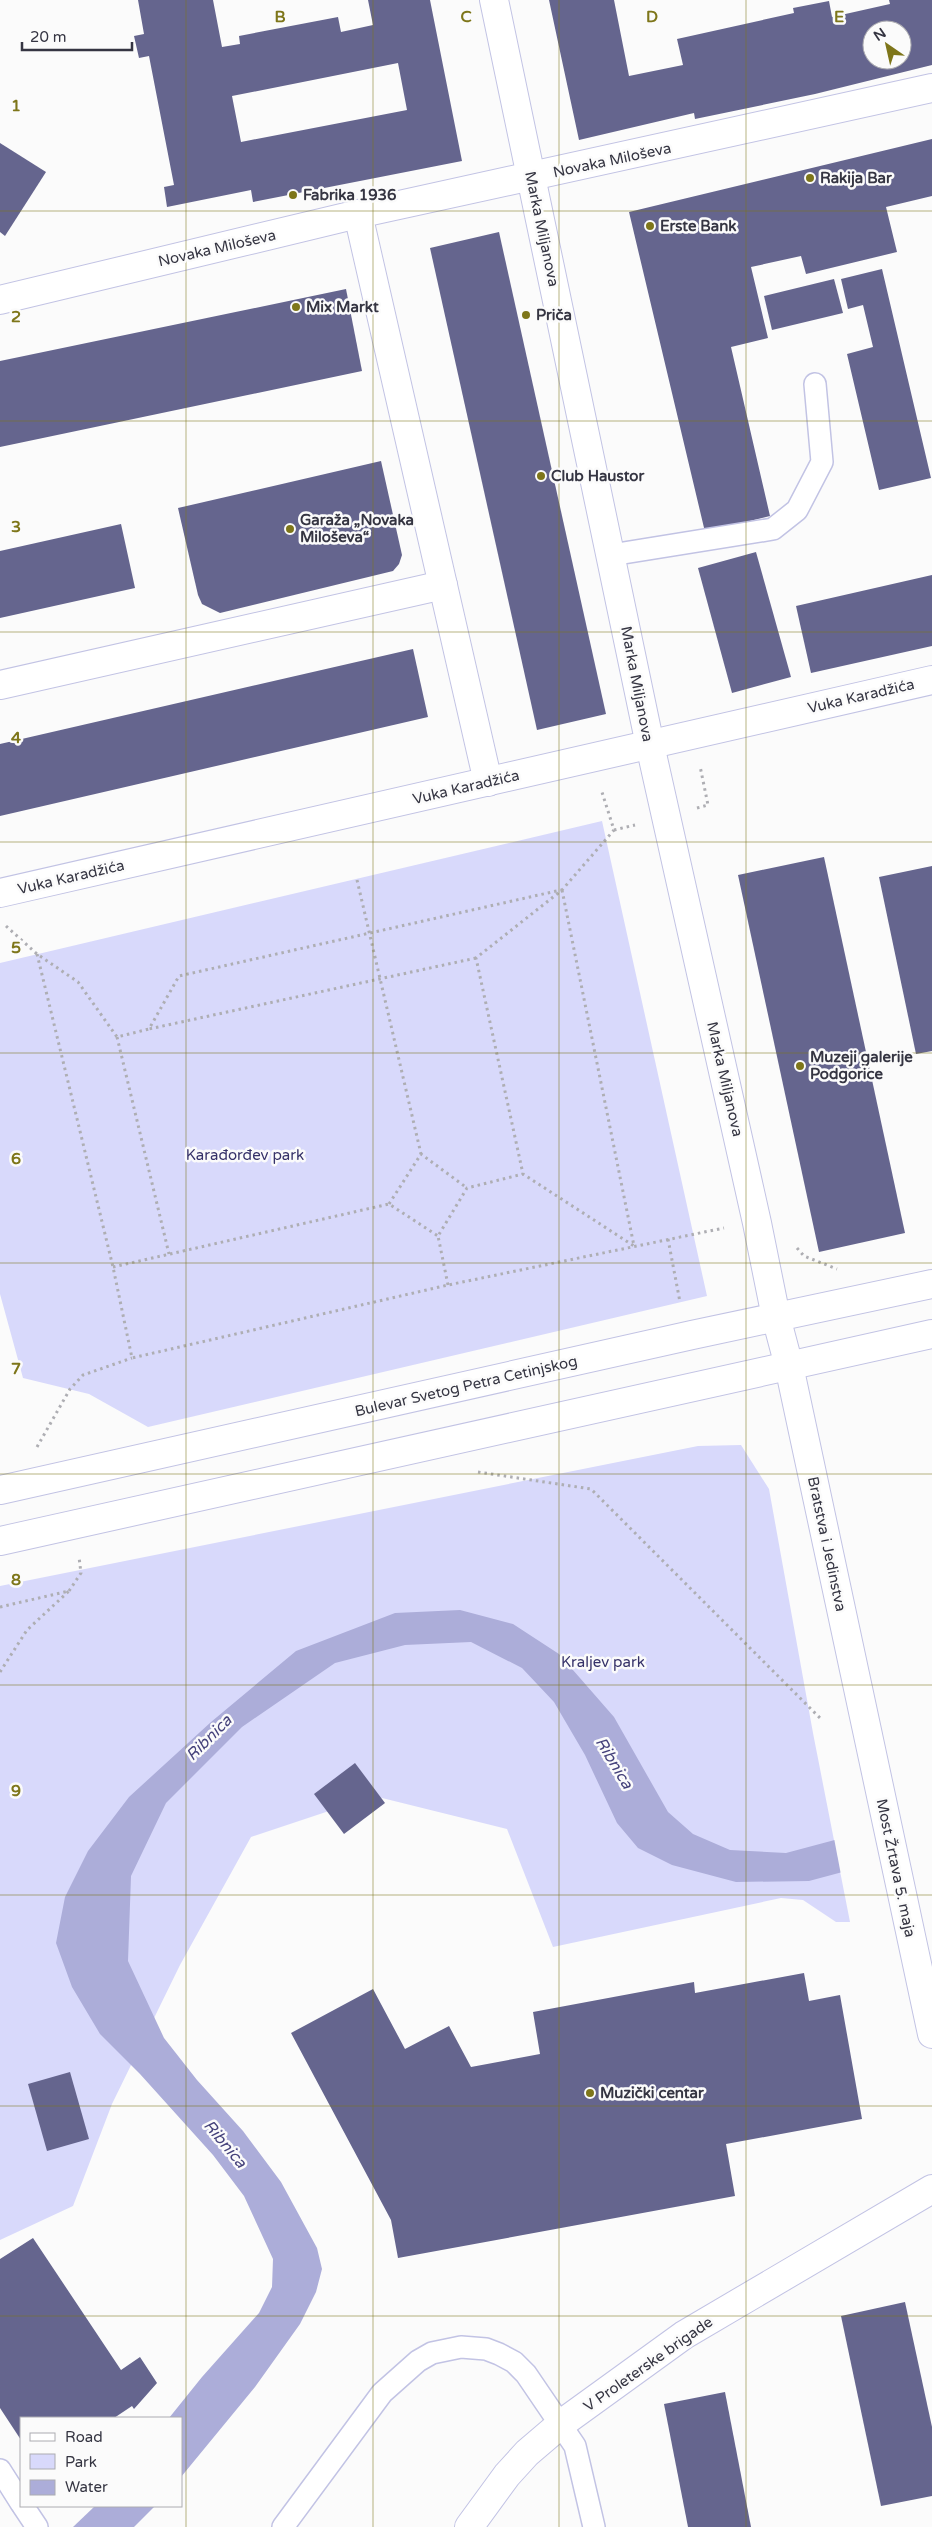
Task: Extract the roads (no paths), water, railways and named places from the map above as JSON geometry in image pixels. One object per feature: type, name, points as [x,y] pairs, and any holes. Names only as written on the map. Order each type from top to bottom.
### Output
[{"type":"main road","name":"Marka Miljanova","points":[[494,0],[650,745],[776,1316],[789,1366]]},
{"type":"main road","name":"Novaka Miloševa","points":[[0,300],[358,214],[532,178],[932,88]]},
{"type":"main road","points":[[358,214],[488,782]]},
{"type":"main road","points":[[0,685],[443,585]]},
{"type":"main road","name":"Vuka Karadžića","points":[[0,893],[932,680]]},
{"type":"main road","name":"Bulevar Svetog Petra Cetinjskog","points":[[0,1490],[776,1316],[932,1284]]},
{"type":"main road","points":[[0,1541],[932,1334]]},
{"type":"main road","name":"Bratstva i Jedinstva","points":[[789,1366],[865,1721]]},
{"type":"main road","name":"Most Žrtava 5. maja","points":[[865,1721],[930,2025]]},
{"type":"main road","name":"V Proleterske brigade","points":[[469,2527],[507,2475],[527,2453],[561,2424],[684,2335],[932,2189]]},
{"type":"lane","points":[[611,555],[773,529],[797,510],[822,462],[815,384]]},
{"type":"lane","points":[[283,2527],[382,2392],[399,2376],[432,2353],[461,2346],[479,2348],[499,2354],[514,2362],[526,2374],[561,2424],[579,2456],[594,2527]]},
{"type":"lane","points":[[0,2470],[20,2501]]},
{"type":"water","name":"Ribnica","points":[[460,1610],[513,1624],[559,1654],[614,1717],[668,1812],[693,1834],[730,1850],[786,1853],[932,1814],[932,1848],[809,1881],[736,1882],[672,1865],[638,1848],[617,1823],[585,1755],[554,1702],[522,1668],[471,1642],[405,1645],[335,1663],[242,1727],[166,1803],[131,1876],[128,1961],[164,2038],[197,2080],[243,2131],[281,2182],[317,2248],[322,2269],[316,2292],[300,2324],[255,2387],[182,2476],[182,2417],[170,2417],[202,2377],[259,2313],[272,2287],[273,2259],[244,2196],[213,2155],[140,2074],[100,2034],[72,1987],[56,1943],[65,1897],[88,1851],[129,1797],[211,1722],[296,1651],[395,1613]]},
{"type":"water","points":[[94,2507],[154,2507],[134,2527],[73,2527]]},
{"type":"place","name":"Rakija Bar","points":[[810,178]]},
{"type":"place","name":"Fabrika 1936","points":[[293,195]]},
{"type":"place","name":"Erste Bank","points":[[650,226]]},
{"type":"place","name":"Mix Markt","points":[[296,307]]},
{"type":"place","name":"Priča","points":[[526,315]]},
{"type":"place","name":"Club Haustor","points":[[541,476]]},
{"type":"place","name":"Garaža „Novaka Miloševa“","points":[[290,529]]},
{"type":"place","name":"Muzeji galerije Podgorice","points":[[800,1066]]},
{"type":"place","name":"Muzički centar","points":[[590,2093]]},
{"type":"park label","name":"Karađorđev park","points":[[245,1155]]},
{"type":"park label","name":"Kraljev park","points":[[603,1662]]}]
